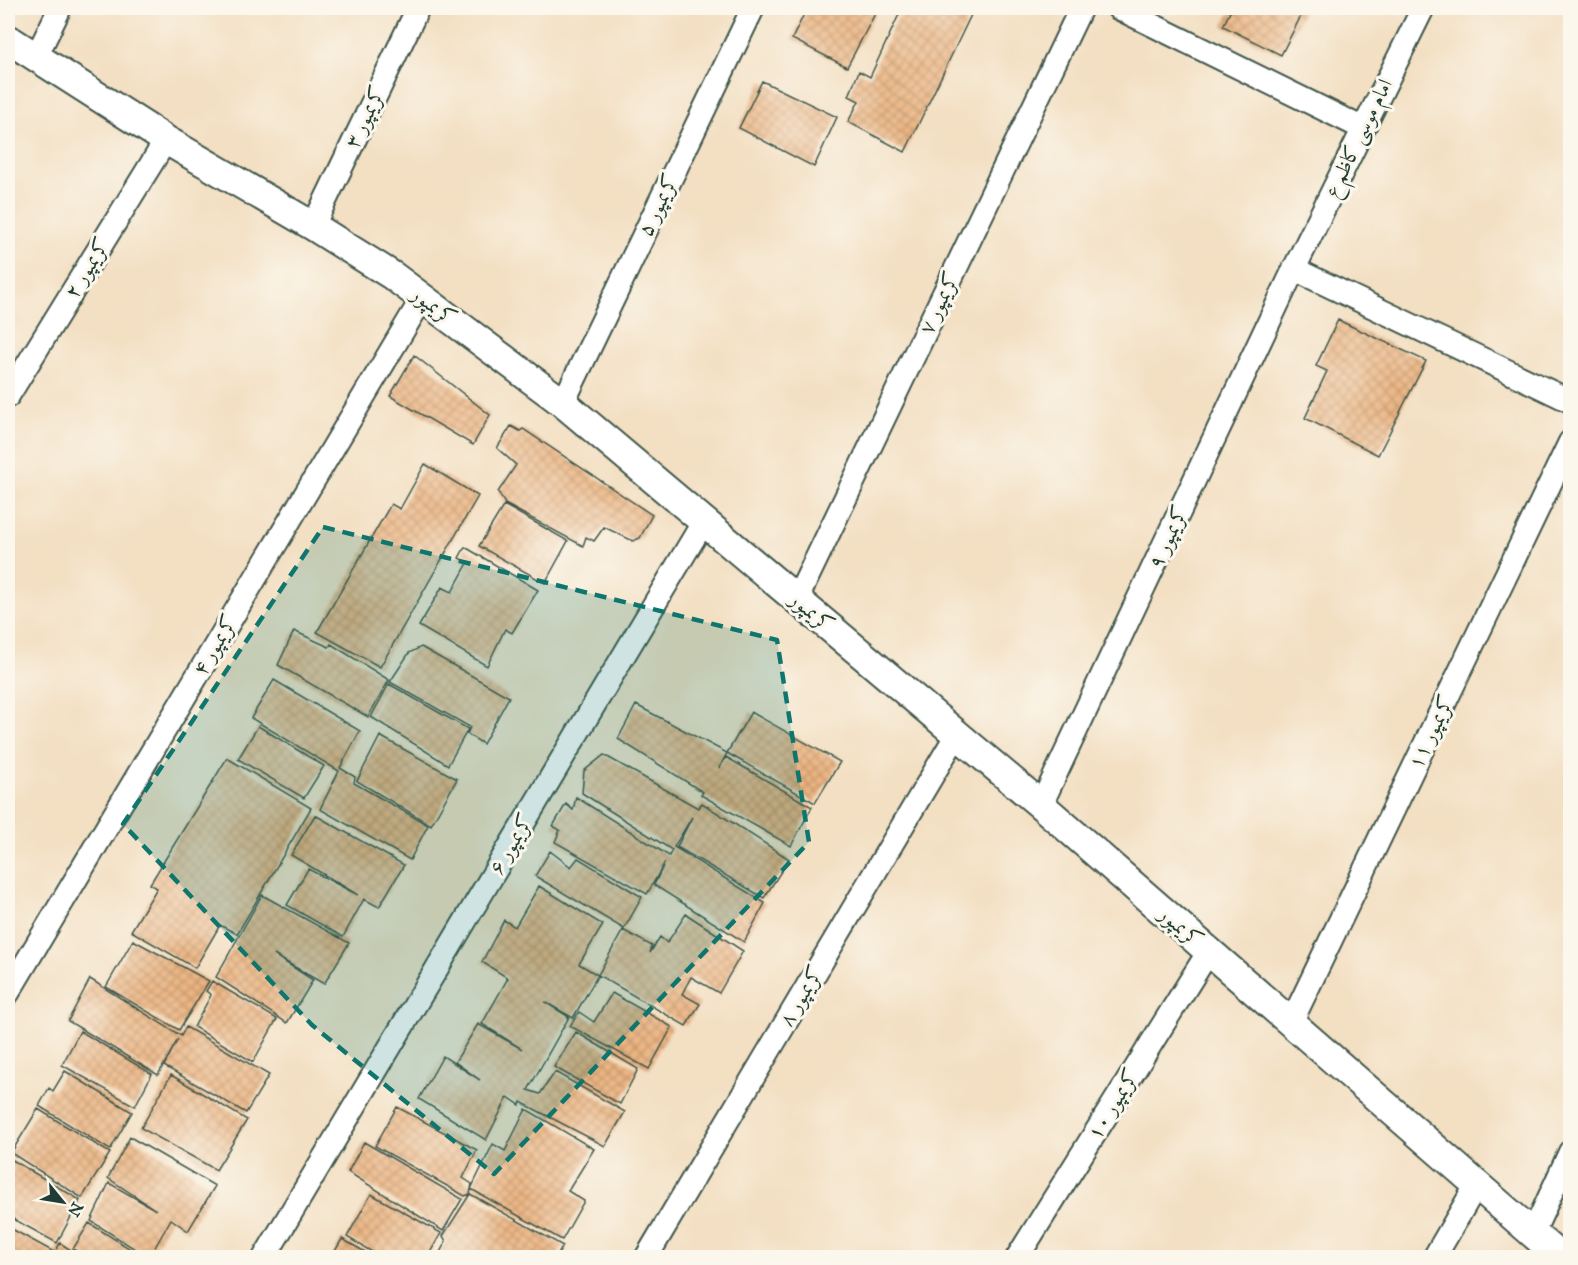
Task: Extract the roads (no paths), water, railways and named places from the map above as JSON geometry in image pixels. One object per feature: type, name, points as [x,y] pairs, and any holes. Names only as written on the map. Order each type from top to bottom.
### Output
[{"type":"street","points":[[36,57],[60,8]]},
{"type":"street","name":"کریمپور ۳","points":[[313,225],[418,8]]},
{"type":"street","name":"کریمپور ۵","points":[[563,403],[753,8]]},
{"type":"street","name":"کریمپور ۷","points":[[797,599],[1081,8]]},
{"type":"street","points":[[1118,8],[1362,128]]},
{"type":"street","name":"امام موسی کاظم ع","points":[[1294,269],[1362,128],[1424,8]]},
{"type":"street","name":"کریمپور","points":[[8,39],[166,140],[313,225],[423,297],[563,403],[1041,805],[1562,1257]]},
{"type":"street","name":"کریمپور ۲","points":[[8,396],[166,140]]},
{"type":"street","points":[[1294,269],[1570,401]]},
{"type":"street","name":"کریمپور ۹","points":[[1041,805],[1294,269]]},
{"type":"street","name":"کریمپور ۴","points":[[8,993],[423,297]]},
{"type":"street","name":"کریمپور ۱۱","points":[[1291,1023],[1570,442]]},
{"type":"street","name":"کریمپور ۶","points":[[264,1257],[704,520]]},
{"type":"street","name":"کریمپور ۸","points":[[646,1257],[957,734]]},
{"type":"street","name":"کریمپور ۱۰","points":[[1017,1257],[1209,951]]},
{"type":"street","points":[[1533,1233],[1570,1152]]},
{"type":"street","points":[[1434,1257],[1477,1185]]}]
